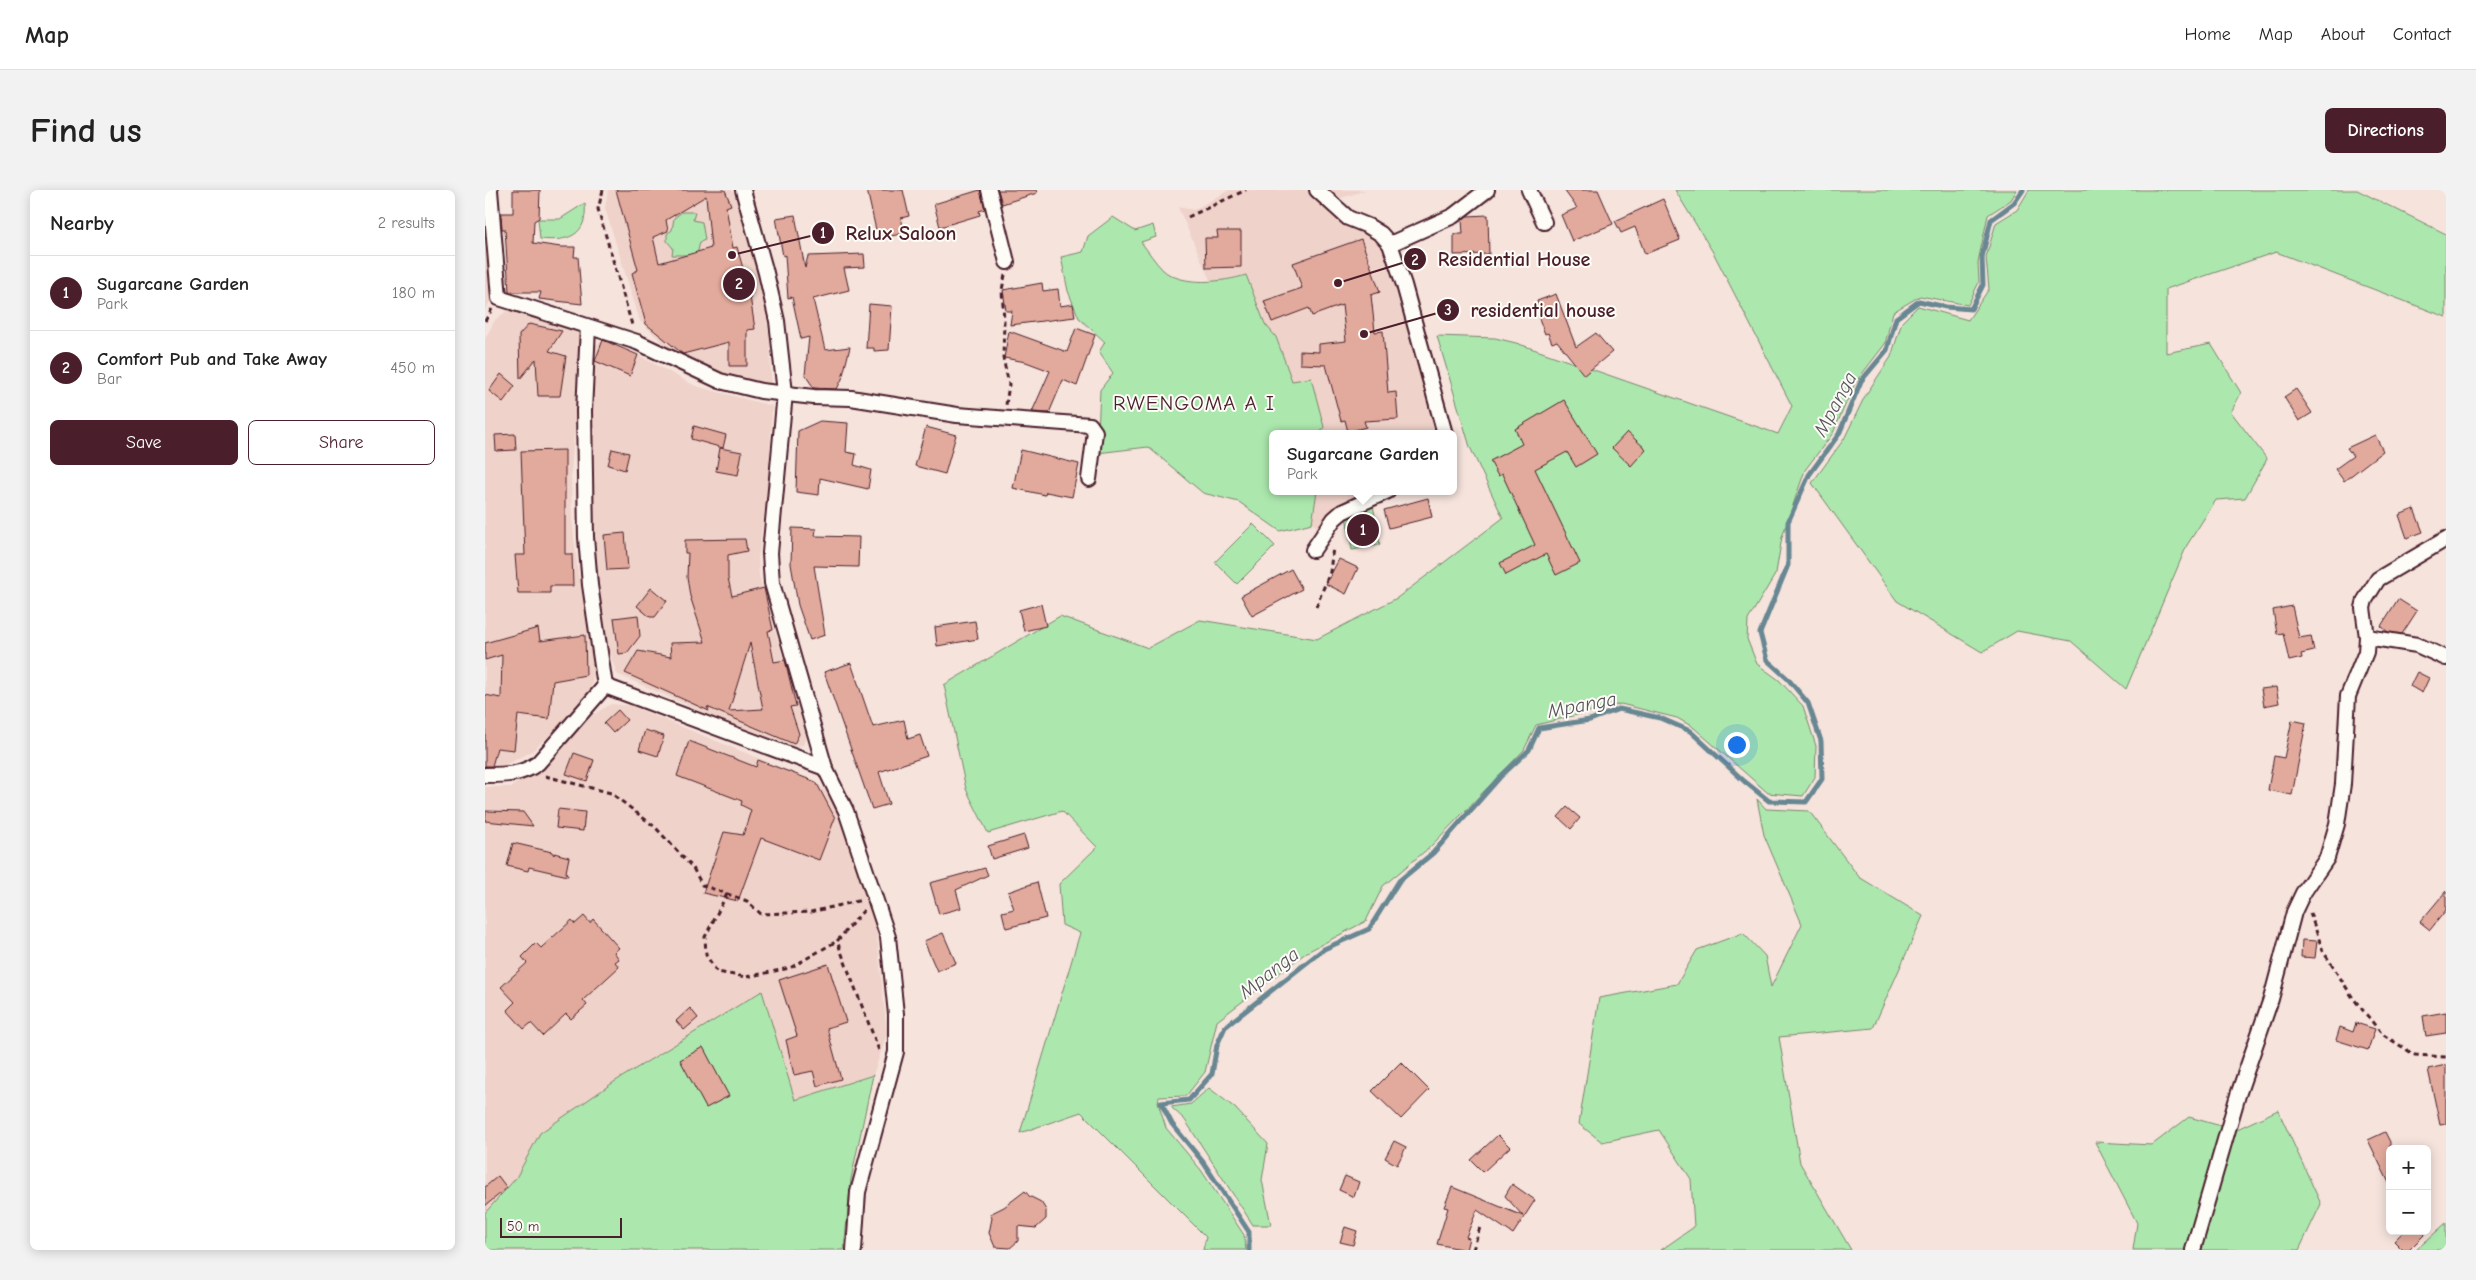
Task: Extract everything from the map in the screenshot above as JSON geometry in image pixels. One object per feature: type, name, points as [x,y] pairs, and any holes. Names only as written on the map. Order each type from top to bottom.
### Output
[{"type":"street","points":[[490,190],[499,298],[637,342],[720,381],[761,391],[785,392],[814,397],[871,400],[919,410],[1005,419],[1090,425],[1095,432],[1089,479]]},
{"type":"street","points":[[743,190],[777,321],[785,392],[770,565],[772,582],[825,768],[846,811],[876,896],[888,938],[896,1014],[896,1052],[858,1192],[854,1250]]},
{"type":"street","points":[[989,190],[1007,262]]},
{"type":"street","points":[[1317,190],[1347,218],[1374,230],[1390,244],[1405,285],[1444,430]]},
{"type":"street","points":[[1390,244],[1453,216],[1487,190]]},
{"type":"street","points":[[1529,190],[1544,222]]},
{"type":"street","points":[[485,775],[509,775],[527,771],[538,763],[605,686],[590,585],[586,537],[584,411],[588,327]]},
{"type":"street","points":[[1313,550],[1334,519],[1342,512],[1379,495]]},
{"type":"street","points":[[2193,1250],[2238,1095],[2271,999],[2294,912],[2303,893],[2327,858],[2337,824],[2343,784],[2348,696],[2366,652],[2367,637],[2363,608],[2365,600],[2378,579],[2446,539]]},
{"type":"street","points":[[2367,637],[2417,645],[2446,658]]},
{"type":"street","points":[[605,686],[825,768]]},
{"type":"path","points":[[603,190],[599,209],[637,342]]},
{"type":"path","points":[[1188,217],[1247,190]]},
{"type":"path","points":[[1005,419],[1009,384],[1003,358],[1005,320],[1002,290],[1007,262]]},
{"type":"path","points":[[1316,607],[1330,572],[1334,545]]},
{"type":"path","points":[[527,771],[611,793],[655,827],[693,868],[701,885],[747,901],[761,914],[811,912],[876,896]]},
{"type":"path","points":[[2303,893],[2323,951],[2353,998],[2382,1034],[2415,1054],[2446,1057]]},
{"type":"path","points":[[727,894],[705,937],[706,955],[717,972],[746,977],[791,968],[837,941],[876,896]]},
{"type":"path","points":[[837,941],[880,1054]]},
{"type":"path","points":[[1473,1250],[1480,1227]]},
{"type":"shaded area","points":[[485,190],[496,292],[485,310]]},
{"type":"shaded area","points":[[608,190],[732,190],[744,220],[761,288],[770,340],[771,385],[766,389],[723,378],[675,354],[640,321],[605,208]]},
{"type":"shaded area","points":[[1229,190],[1310,190],[1341,223],[1380,237],[1429,403],[1433,430],[1322,430],[1324,427],[1292,381],[1276,337],[1265,324],[1246,275],[1211,282],[1178,207],[1194,210]]},
{"type":"shaded area","points":[[1321,190],[1366,190],[1338,199],[1329,198]]},
{"type":"shaded area","points":[[508,310],[518,311],[585,335],[579,376],[571,471],[572,519],[578,573],[596,659],[591,687],[572,714],[531,752],[505,765],[485,767],[485,339],[495,320]]},
{"type":"shaded area","points":[[604,340],[638,355],[695,386],[772,406],[769,475],[758,558],[759,576],[806,736],[803,745],[784,748],[617,674],[609,651],[597,588],[591,513],[592,347]]},
{"type":"shaded area","points":[[1316,495],[1379,495],[1324,532],[1312,523]]},
{"type":"shaded area","points":[[611,704],[631,706],[816,782],[835,800],[875,917],[887,1034],[873,1075],[795,1100],[762,991],[541,1133],[516,1178],[485,1213],[485,787],[511,787],[541,768],[593,715]]},
{"type":"green space","points":[[1675,190],[2017,190],[2011,200],[1988,215],[1978,262],[1979,282],[1968,305],[1920,296],[1893,312],[1885,344],[1855,383],[1833,433],[1805,470],[1782,537],[1776,573],[1748,620],[1747,639],[1757,664],[1779,680],[1803,706],[1816,746],[1815,777],[1803,796],[1768,793],[1693,727],[1677,718],[1621,704],[1536,725],[1524,750],[1430,847],[1383,886],[1366,921],[1307,952],[1217,1021],[1205,1072],[1186,1096],[1159,1097],[1158,1103],[1166,1128],[1201,1170],[1244,1235],[1246,1250],[1203,1250],[1206,1237],[1081,1112],[1020,1133],[1080,933],[1062,925],[1059,884],[1097,847],[1062,811],[988,833],[966,789],[944,685],[1060,616],[1148,648],[1200,620],[1317,639],[1397,598],[1503,518],[1470,447],[1437,336],[1495,338],[1516,343],[1778,434],[1792,406],[1714,254]]},
{"type":"green space","points":[[2029,190],[2357,190],[2446,234],[2446,317],[2276,252],[2166,289],[2166,353],[2211,344],[2241,393],[2231,412],[2267,459],[2245,498],[2216,500],[2187,545],[2126,689],[2071,641],[2017,631],[1982,652],[1897,601],[1812,483],[1844,439],[1865,396],[1891,357],[1902,322],[1918,306],[1968,320],[1989,289],[1986,257],[1996,223],[2017,210]]},
{"type":"green space","points":[[585,203],[583,223],[574,234],[567,238],[540,239],[538,219],[560,219]]},
{"type":"green space","points":[[682,212],[695,212],[693,220],[702,222],[705,240],[700,242],[697,255],[672,255],[673,248],[667,241],[667,234],[672,230],[674,218]]},
{"type":"green space","points":[[1113,217],[1135,231],[1153,225],[1156,237],[1141,242],[1160,267],[1171,275],[1192,281],[1215,281],[1246,275],[1265,324],[1276,337],[1292,381],[1311,378],[1324,427],[1322,430],[1269,430],[1269,495],[1316,495],[1312,523],[1280,531],[1239,502],[1203,493],[1148,447],[1097,453],[1100,390],[1113,373],[1099,352],[1105,342],[1079,318],[1068,291],[1061,257],[1083,252],[1088,236]]},
{"type":"green space","points":[[1373,505],[1380,545],[1352,550],[1345,510]]},
{"type":"green space","points":[[1253,524],[1275,546],[1237,584],[1215,562]]},
{"type":"green space","points":[[1757,799],[1766,809],[1809,811],[1859,877],[1923,916],[1873,1028],[1779,1037],[1800,1163],[1851,1250],[1661,1250],[1694,1227],[1691,1179],[1659,1130],[1602,1142],[1579,1124],[1599,998],[1677,984],[1697,950],[1743,933],[1765,956],[1771,987],[1802,924],[1764,835]]},
{"type":"green space","points":[[762,991],[795,1100],[873,1075],[851,1179],[844,1250],[485,1250],[485,1213],[516,1178],[540,1133],[614,1082]]},
{"type":"green space","points":[[1209,1088],[1235,1108],[1268,1144],[1262,1180],[1271,1225],[1253,1225],[1185,1120],[1171,1107],[1191,1104]]},
{"type":"green space","points":[[2278,1110],[2321,1204],[2299,1250],[2133,1250],[2137,1223],[2095,1142],[2152,1145],[2189,1117],[2235,1130]]},
{"type":"green space","points":[[2446,1223],[2446,1250],[2416,1250]]},
{"type":"building","points":[[513,190],[540,190],[539,218],[534,221],[533,243],[575,247],[574,257],[578,257],[582,304],[539,299],[541,292],[509,292],[505,229],[502,229],[501,213],[513,213]]},
{"type":"building","points":[[616,190],[725,190],[731,205],[726,207],[733,248],[737,247],[749,290],[755,329],[747,330],[747,366],[729,366],[729,342],[683,354],[646,324],[632,273],[638,270]],"holes":[[[706,196],[711,248],[659,263],[653,237],[668,231],[666,220]]]},
{"type":"building","points":[[867,190],[903,190],[909,216],[901,218],[905,233],[878,239]]},
{"type":"building","points":[[980,190],[985,209],[979,211],[980,215],[940,227],[934,204]]},
{"type":"building","points":[[998,190],[1036,190],[1037,193],[1002,204]]},
{"type":"building","points":[[1564,190],[1598,190],[1613,224],[1572,241],[1561,215],[1577,208]]},
{"type":"building","points":[[1663,199],[1680,240],[1645,254],[1635,227],[1621,233],[1615,221]]},
{"type":"building","points":[[795,215],[805,268],[808,256],[864,254],[865,267],[844,268],[849,290],[813,299],[825,350],[850,347],[842,379],[837,389],[814,388],[805,375],[809,337],[801,339],[792,297],[788,298],[785,255],[783,256],[776,218]]},
{"type":"building","points":[[1488,215],[1489,254],[1454,255],[1454,234],[1463,234],[1462,220],[1467,216]]},
{"type":"building","points":[[1217,231],[1241,231],[1241,267],[1206,268],[1205,238],[1218,238]]},
{"type":"building","points":[[1361,239],[1380,292],[1371,295],[1375,332],[1383,331],[1388,393],[1396,392],[1398,419],[1364,421],[1366,427],[1348,430],[1345,420],[1341,421],[1326,365],[1300,364],[1300,351],[1319,352],[1319,344],[1346,341],[1342,305],[1312,316],[1309,308],[1272,322],[1264,301],[1302,288],[1293,263]]},
{"type":"building","points":[[1042,283],[1043,291],[1058,289],[1060,306],[1073,304],[1075,317],[1010,325],[1012,311],[1006,311],[1003,290]]},
{"type":"building","points":[[1556,294],[1576,347],[1596,333],[1612,352],[1584,375],[1557,341],[1552,343],[1548,333],[1545,334],[1538,316],[1541,314],[1537,301]]},
{"type":"building","points":[[869,304],[892,306],[889,350],[874,351],[874,348],[866,348]]},
{"type":"building","points":[[529,324],[562,331],[549,351],[566,356],[560,396],[538,396],[536,359],[520,379],[519,335]]},
{"type":"building","points":[[1076,328],[1095,335],[1077,386],[1063,380],[1049,413],[1032,412],[1050,371],[1026,362],[1004,358],[1009,331],[1067,352]]},
{"type":"building","points":[[603,340],[638,355],[630,376],[595,361]]},
{"type":"building","points":[[501,374],[515,386],[503,402],[489,391]]},
{"type":"building","points":[[2296,389],[2312,413],[2299,421],[2284,397]]},
{"type":"building","points":[[1564,400],[1597,454],[1576,467],[1567,452],[1535,469],[1580,563],[1556,575],[1546,554],[1506,575],[1500,563],[1535,545],[1502,474],[1498,476],[1490,461],[1522,444],[1515,429]]},
{"type":"building","points":[[820,421],[848,423],[846,452],[856,454],[854,465],[871,470],[868,489],[820,478],[819,495],[796,492],[798,431]]},
{"type":"building","points":[[694,426],[726,435],[723,448],[691,439]]},
{"type":"building","points":[[926,427],[956,435],[945,474],[915,466]]},
{"type":"building","points":[[1627,432],[1646,449],[1631,466],[1612,448]]},
{"type":"building","points":[[515,434],[516,450],[496,451],[495,435]]},
{"type":"building","points":[[2375,435],[2383,451],[2344,481],[2335,469],[2353,456],[2347,448]]},
{"type":"building","points":[[720,448],[742,452],[738,475],[716,471]]},
{"type":"building","points":[[612,449],[629,453],[625,470],[608,465]]},
{"type":"building","points":[[565,450],[565,554],[572,554],[573,586],[550,586],[550,593],[518,593],[515,555],[525,555],[521,451]]},
{"type":"building","points":[[1021,450],[1079,464],[1072,497],[1046,492],[1045,495],[1013,488]]},
{"type":"building","points":[[1428,498],[1432,517],[1389,528],[1384,510]]},
{"type":"building","points":[[2414,509],[2423,532],[2407,538],[2399,515]]},
{"type":"building","points":[[792,528],[816,529],[815,536],[859,537],[858,567],[814,566],[825,635],[810,640],[798,605],[791,564]]},
{"type":"building","points":[[625,533],[628,569],[607,570],[604,535]]},
{"type":"building","points":[[745,539],[747,551],[728,555],[728,578],[732,596],[764,588],[773,630],[768,631],[774,662],[785,660],[796,706],[790,707],[799,734],[794,744],[707,707],[709,711],[625,673],[638,651],[671,657],[670,643],[705,642],[690,596],[687,577],[688,553],[685,553],[685,540]],"holes":[[[750,643],[763,709],[729,711]]]},
{"type":"building","points":[[1339,559],[1358,568],[1346,594],[1326,584]]},
{"type":"building","points":[[1291,569],[1302,589],[1252,616],[1241,596]]},
{"type":"building","points":[[651,588],[667,601],[655,617],[650,617],[637,606]]},
{"type":"building","points":[[2398,599],[2417,611],[2402,634],[2388,632],[2381,626]]},
{"type":"building","points":[[1041,604],[1046,626],[1024,631],[1019,610]]},
{"type":"building","points":[[2292,606],[2299,638],[2311,636],[2314,651],[2301,654],[2302,658],[2289,661],[2283,633],[2277,634],[2273,610]]},
{"type":"building","points":[[638,615],[640,636],[627,653],[619,654],[614,618]]},
{"type":"building","points":[[975,621],[978,639],[937,646],[935,627]]},
{"type":"building","points":[[538,628],[540,641],[585,635],[586,675],[553,681],[549,719],[518,715],[514,750],[497,748],[492,766],[485,766],[485,695],[501,698],[502,655],[485,660],[485,643]]},
{"type":"building","points":[[851,663],[873,727],[904,720],[908,739],[920,735],[927,756],[879,772],[889,804],[872,809],[824,672]]},
{"type":"building","points":[[2417,672],[2429,678],[2422,693],[2410,686]]},
{"type":"building","points":[[2276,687],[2279,703],[2264,706],[2261,689]]},
{"type":"building","points":[[618,710],[627,720],[613,733],[604,723]]},
{"type":"building","points":[[2292,720],[2306,723],[2292,795],[2268,790],[2274,756],[2284,758]]},
{"type":"building","points":[[645,730],[664,736],[658,756],[639,750]]},
{"type":"building","points":[[689,741],[756,767],[758,760],[816,782],[835,818],[819,860],[761,838],[738,901],[703,893],[724,832],[743,835],[751,810],[741,805],[742,801],[677,776]]},
{"type":"building","points":[[574,753],[594,760],[587,781],[566,774]]},
{"type":"building","points":[[1567,807],[1580,818],[1571,829],[1558,817]]},
{"type":"building","points":[[558,809],[585,812],[583,831],[556,828]]},
{"type":"building","points":[[486,811],[523,812],[533,826],[485,821]]},
{"type":"building","points":[[1024,835],[1028,848],[992,859],[988,846]]},
{"type":"building","points":[[513,843],[552,852],[554,855],[554,853],[569,857],[566,872],[568,876],[529,867],[528,871],[507,866]]},
{"type":"building","points":[[985,868],[988,875],[956,890],[961,908],[939,914],[930,883]]},
{"type":"building","points":[[1037,882],[1046,918],[1006,928],[1002,912],[1014,909],[1008,892]]},
{"type":"building","points":[[2446,891],[2446,910],[2430,930],[2420,922]]},
{"type":"building","points":[[584,916],[590,923],[593,919],[619,948],[614,952],[619,959],[615,962],[619,967],[583,1000],[587,1005],[571,1019],[566,1014],[543,1036],[531,1023],[524,1029],[507,1010],[515,1002],[501,987],[527,963],[522,957],[536,943],[541,948],[572,920],[575,924]]},
{"type":"building","points":[[943,933],[956,963],[937,971],[924,941]]},
{"type":"building","points":[[2302,940],[2317,941],[2315,958],[2301,957]]},
{"type":"building","points":[[828,964],[846,1022],[827,1028],[841,1079],[817,1086],[813,1071],[794,1075],[786,1040],[797,1036],[779,980]]},
{"type":"building","points":[[690,1008],[698,1018],[684,1030],[676,1021]]},
{"type":"building","points":[[2446,1012],[2446,1033],[2426,1036],[2423,1016]]},
{"type":"building","points":[[2356,1023],[2375,1029],[2368,1050],[2336,1040],[2340,1027],[2353,1032]]},
{"type":"building","points":[[703,1047],[729,1096],[706,1108],[680,1060]]},
{"type":"building","points":[[1401,1062],[1429,1090],[1401,1119],[1372,1091]]},
{"type":"building","points":[[2446,1065],[2446,1124],[2440,1125],[2428,1069]]},
{"type":"building","points":[[2385,1132],[2390,1142],[2390,1145],[2386,1145],[2386,1177],[2368,1140]]},
{"type":"building","points":[[1498,1135],[1510,1147],[1483,1172],[1471,1160]]},
{"type":"building","points":[[1394,1141],[1406,1147],[1397,1165],[1385,1158]]},
{"type":"building","points":[[498,1176],[507,1188],[485,1206],[485,1187]]},
{"type":"building","points":[[1345,1176],[1359,1182],[1354,1197],[1339,1190]]},
{"type":"building","points":[[1512,1184],[1535,1200],[1513,1234],[1477,1210],[1466,1237],[1469,1238],[1466,1250],[1437,1244],[1448,1208],[1444,1207],[1452,1187],[1523,1216],[1505,1196]]},
{"type":"building","points":[[1025,1191],[1029,1196],[1041,1202],[1046,1210],[1046,1219],[1036,1228],[1018,1226],[1018,1241],[1010,1248],[995,1247],[989,1233],[992,1218],[990,1214],[1004,1207]]},
{"type":"building","points":[[1345,1227],[1357,1231],[1353,1245],[1340,1242]]},
{"type":"building","points":[[2400,1235],[2424,1235],[2409,1250],[2403,1250],[2394,1241]]},
{"type":"waterway","name":"Mpanga","points":[[1249,1250],[1249,1232],[1203,1162],[1172,1124],[1161,1103],[1189,1100],[1212,1074],[1217,1045],[1225,1027],[1324,949],[1369,929],[1399,881],[1433,853],[1500,777],[1529,750],[1539,728],[1590,720],[1619,709],[1660,718],[1690,731],[1744,781],[1769,801],[1806,802],[1822,779],[1821,741],[1808,703],[1788,679],[1767,660],[1760,633],[1788,565],[1788,522],[1809,475],[1839,434],[1861,381],[1887,350],[1896,318],[1919,301],[1946,307],[1971,309],[1983,285],[1982,257],[1991,220],[2014,203],[2023,190]]},
{"type":"place","name":"Relux Saloon","points":[[732,255]]},
{"type":"place","name":"Residential House","points":[[1338,283]]},
{"type":"place","name":"Comfort Pub and Take Away","points":[[739,284]]},
{"type":"place","name":"residential house","points":[[1364,334]]},
{"type":"place","name":"Sugarcane Garden","points":[[1363,530]]},
{"type":"district","name":"RWENGOMA A I","points":[[1194,403]]}]
